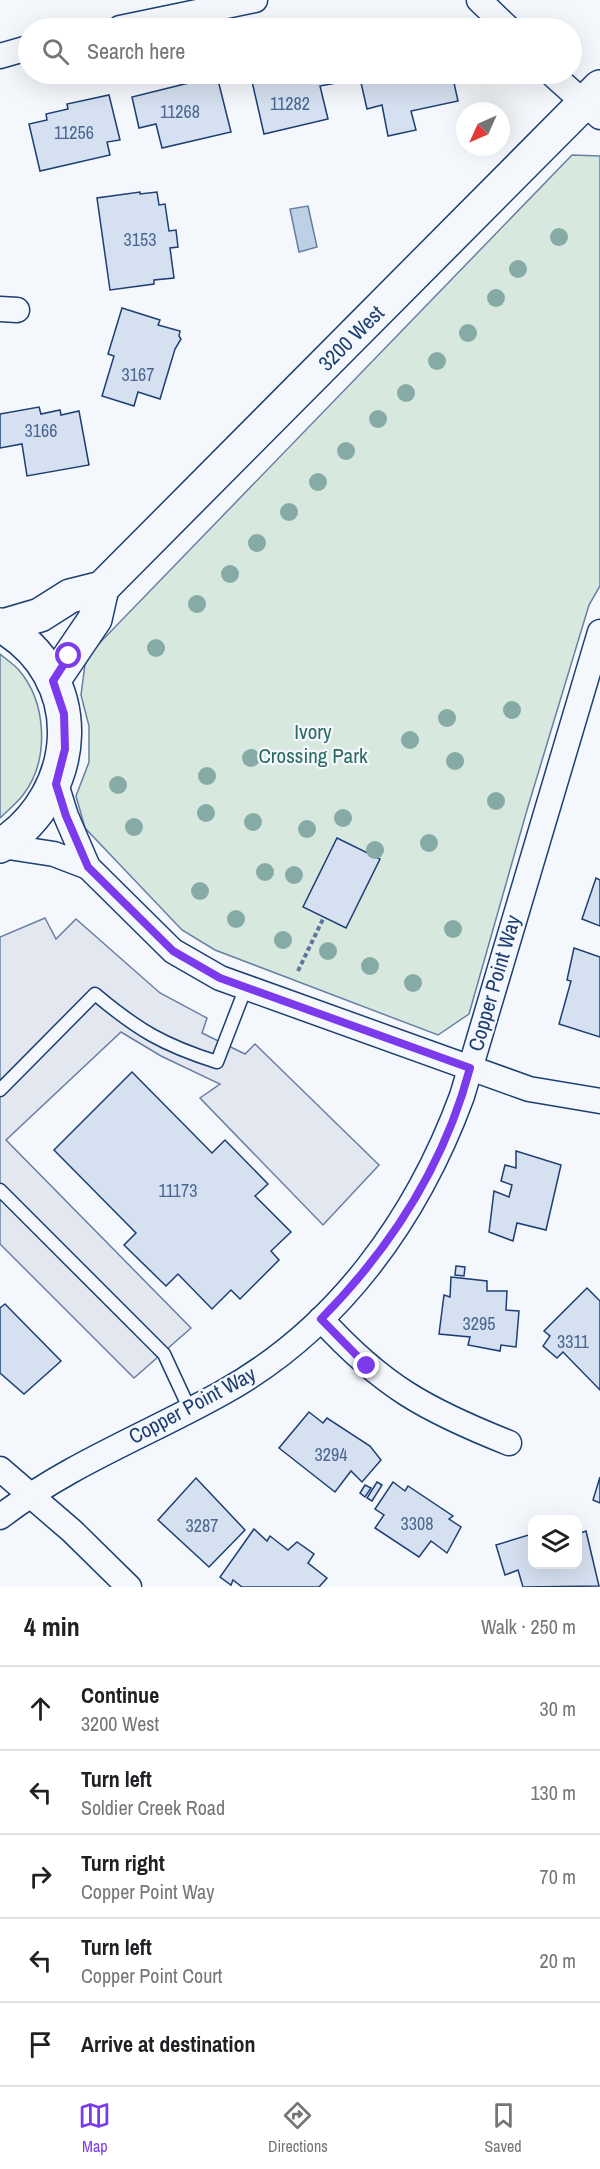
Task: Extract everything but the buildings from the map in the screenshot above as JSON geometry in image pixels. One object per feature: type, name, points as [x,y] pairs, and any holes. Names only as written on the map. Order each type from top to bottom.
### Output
[{"type":"street","points":[[168,18],[255,0]]},
{"type":"street","points":[[479,0],[498,18]]},
{"type":"street","points":[[0,56],[18,51]]},
{"type":"street","points":[[567,84],[595,102]]},
{"type":"street","name":"3200 West","points":[[102,588],[595,102]]},
{"type":"street","points":[[1,625],[40,615],[70,596],[102,588],[95,619],[53,681]]},
{"type":"street","points":[[1,625],[32,650],[53,681],[64,714],[65,749],[56,784],[34,819],[1,846]]},
{"type":"street","name":"Copper Point Way","points":[[0,1517],[93,1457],[190,1410],[258,1370],[321,1319],[358,1281],[405,1218],[447,1138],[598,641]]},
{"type":"street","points":[[56,784],[66,816],[88,867],[173,951],[212,974],[529,1089],[600,1101]]},
{"type":"street","points":[[1,846],[54,855],[88,867]]},
{"type":"street","points":[[321,1319],[367,1366],[395,1388],[426,1408],[509,1443]]},
{"type":"street","points":[[0,1469],[129,1587]]},
{"type":"lane","points":[[0,1090],[95,994],[134,1026],[176,1049],[217,1062],[246,987]]},
{"type":"lane","points":[[0,1190],[164,1354],[190,1410]]},
{"type":"path","points":[[298,971],[324,917]]},
{"type":"green space","name":"Ivory Crossing Park","points":[[572,155],[600,156],[600,586],[589,605],[469,1014],[438,1035],[215,950],[182,930],[85,828],[76,796],[89,762],[89,726],[81,695],[86,657]]},
{"type":"green space","points":[[0,654],[18,669],[28,682],[35,698],[42,731],[38,765],[32,781],[21,798],[0,818]]},
{"type":"shaded area","points":[[45,918],[56,939],[76,919],[160,993],[207,1018],[202,1033],[245,1054],[255,1044],[379,1165],[323,1225],[200,1098],[220,1084],[161,1056],[121,1032],[6,1140],[191,1328],[134,1378],[0,1244],[0,937]]},
{"type":"water","points":[[308,206],[317,247],[299,252],[290,209]]},
{"type":"route","points":[[69,656],[53,681],[64,714],[65,749],[56,784],[66,816],[82,848],[88,867],[120,900],[173,951],[220,978],[470,1068],[447,1138],[405,1218],[379,1255],[321,1319],[367,1366]]}]
